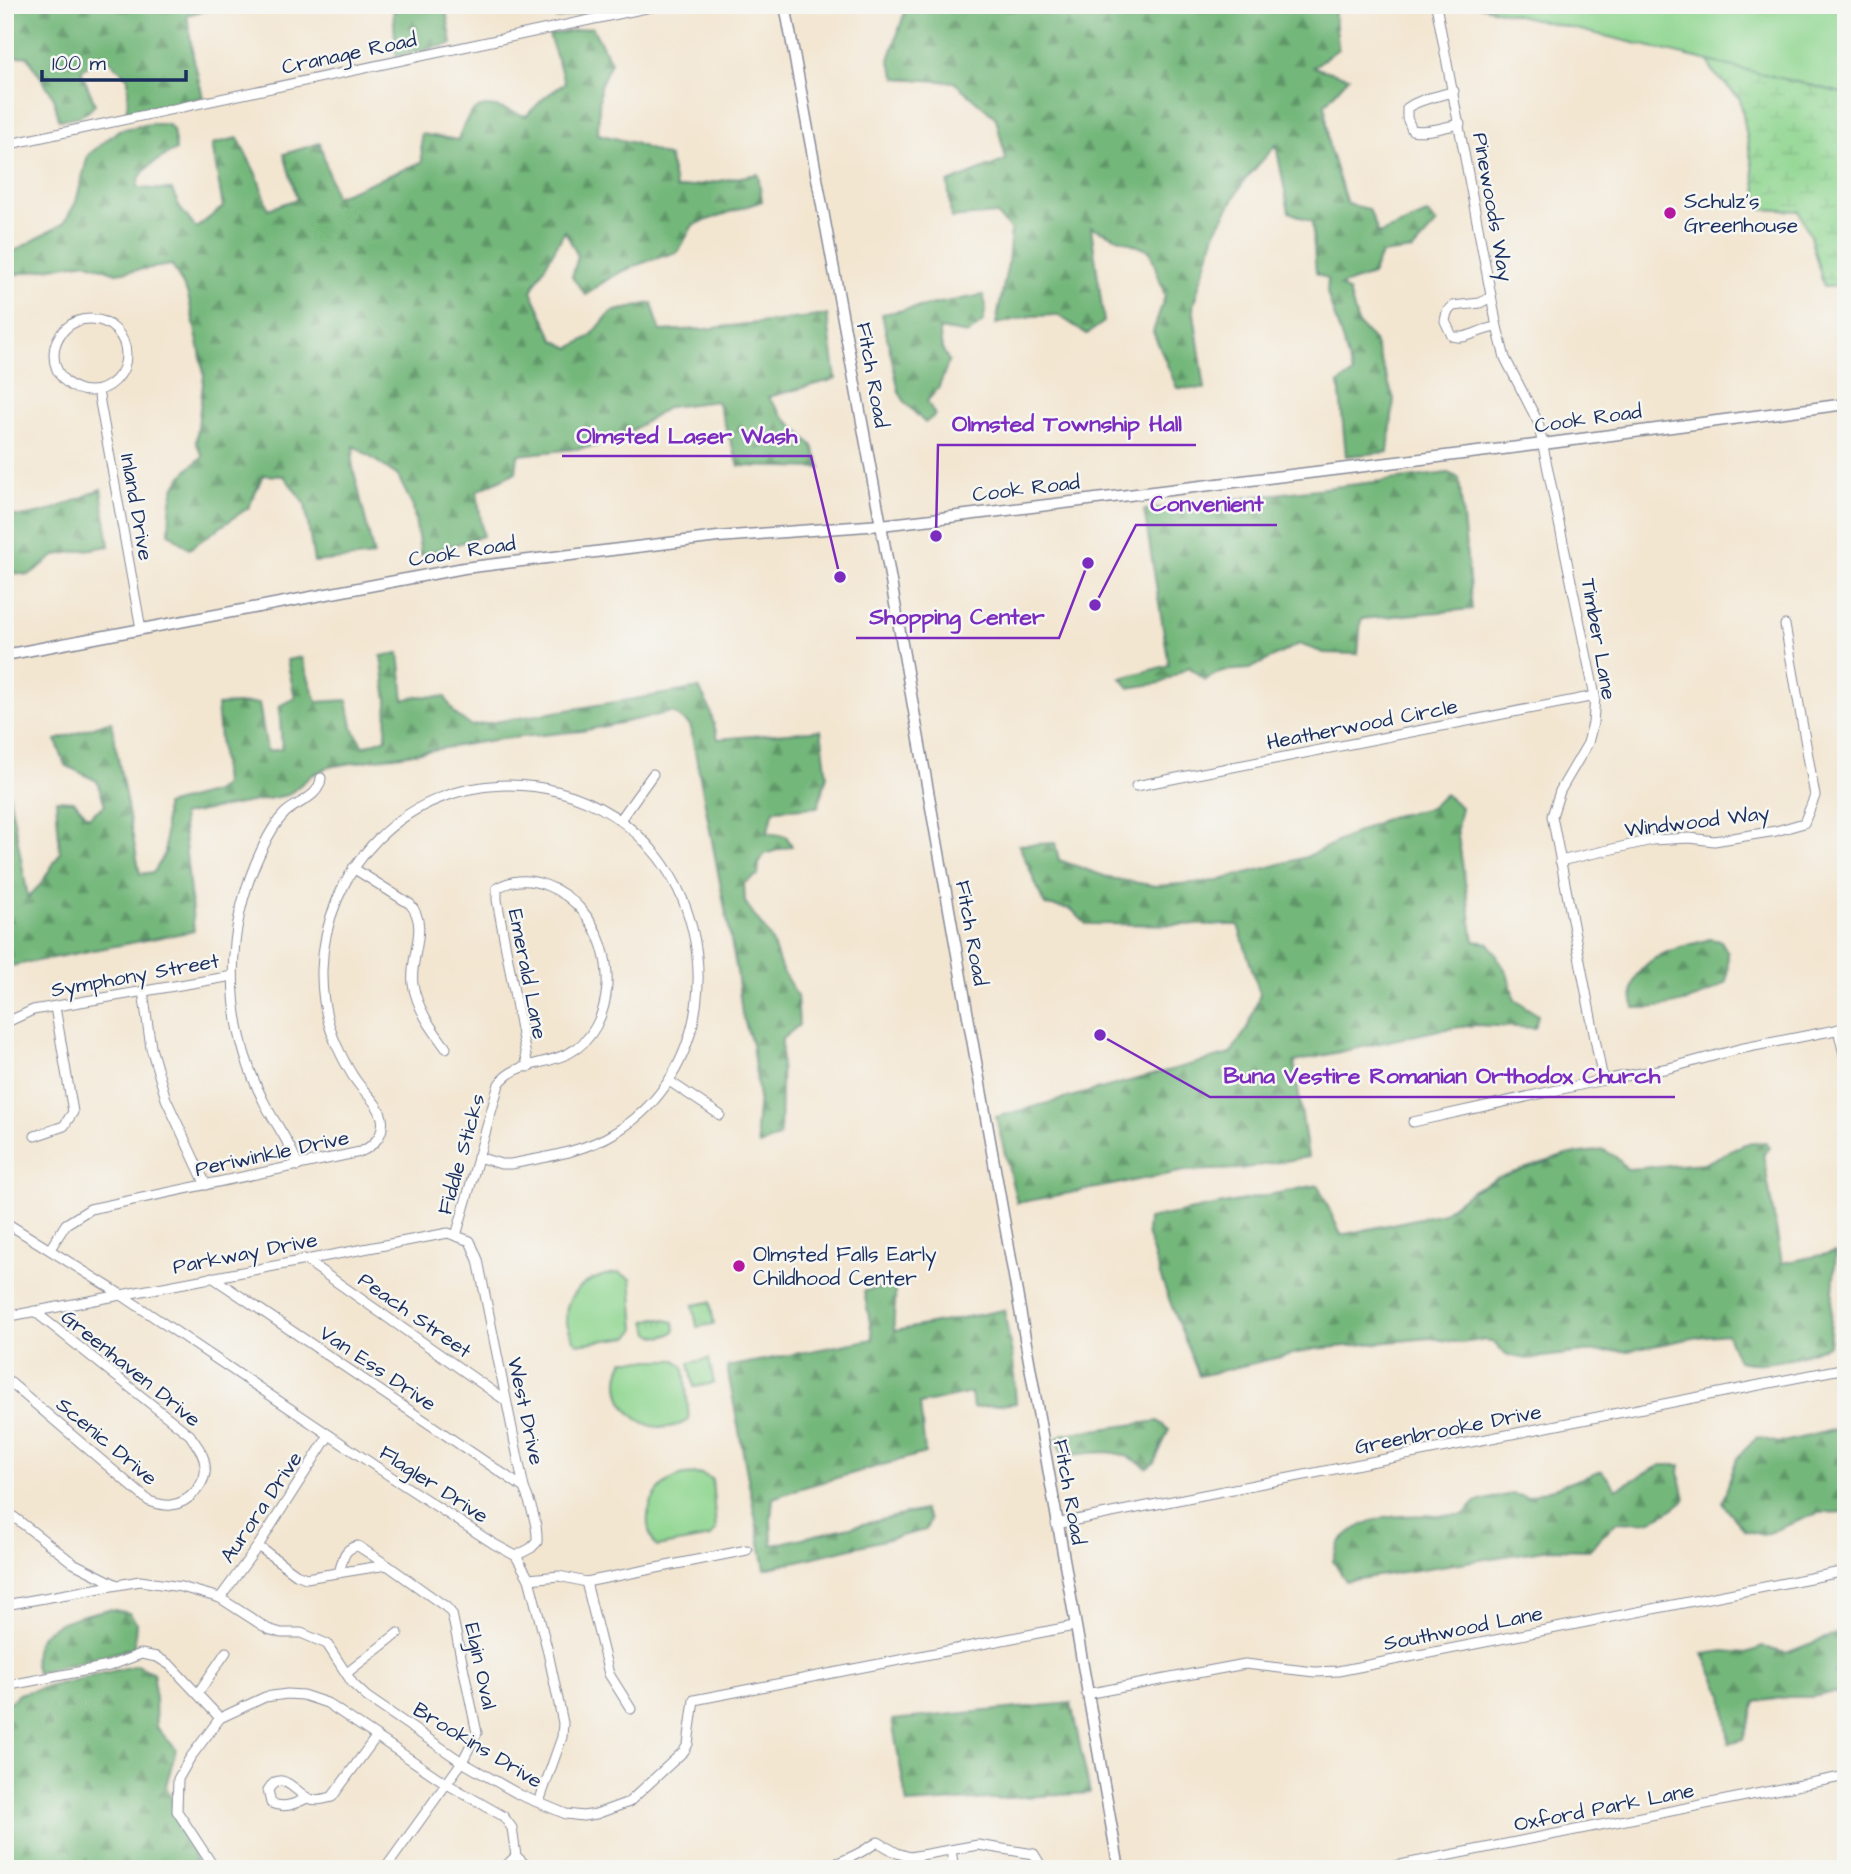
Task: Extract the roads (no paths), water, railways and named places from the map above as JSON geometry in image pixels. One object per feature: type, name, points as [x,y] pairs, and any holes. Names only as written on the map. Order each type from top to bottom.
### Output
[{"type":"street","name":"Cranage Road","points":[[5,145],[660,5]]},
{"type":"street","name":"Fitch Road","points":[[785,5],[881,525],[1119,1869]]},
{"type":"street","name":"Pinewoods Way","points":[[1436,5],[1497,327],[1505,358],[1538,422],[1543,444]]},
{"type":"street","name":"Pinewoods Way","points":[[1454,92],[1432,100],[1417,101],[1407,108],[1407,118],[1412,130],[1426,133],[1460,124]]},
{"type":"street","name":"Pinewoods Way","points":[[1491,297],[1480,303],[1453,306],[1447,312],[1445,321],[1452,336],[1458,338],[1467,337],[1485,327],[1497,327]]},
{"type":"street","points":[[97,320],[109,324],[122,339],[126,357],[123,369],[109,386],[98,391],[86,391],[68,384],[59,375],[54,363],[55,343],[62,332],[77,321],[97,320]]},
{"type":"street","name":"Inland Drive","points":[[98,391],[141,629]]},
{"type":"street","name":"Cook Road","points":[[5,655],[464,568],[718,537],[881,525],[1846,404]]},
{"type":"street","name":"Timber Lane","points":[[1543,444],[1595,696],[1588,743],[1560,792],[1552,816],[1603,1080]]},
{"type":"street","name":"Windwood Way","points":[[1560,861],[1652,840],[1690,838],[1714,841],[1776,831],[1804,823],[1815,796],[1785,625]]},
{"type":"street","name":"Heatherwood Circle","points":[[1136,786],[1595,696]]},
{"type":"street","points":[[620,820],[653,774]]},
{"type":"street","points":[[298,1166],[290,1145],[264,1101],[247,1063],[236,1015],[233,976],[238,922],[250,877],[261,850],[277,822],[295,806],[312,796],[320,785],[321,778]]},
{"type":"street","name":"Periwinkle Drive","points":[[50,1249],[66,1224],[90,1209],[298,1166],[365,1150],[376,1141],[382,1128],[378,1109],[352,1075],[334,1040],[322,988],[322,959],[327,927],[340,891],[367,850],[386,831],[412,812],[441,798],[477,788],[512,785],[551,789],[583,800],[620,820],[653,851],[677,887],[689,920],[696,951],[698,976],[695,1017],[685,1051],[669,1081],[655,1100],[637,1117],[598,1142],[575,1150],[511,1164],[500,1164],[478,1157]]},
{"type":"street","points":[[353,868],[410,904],[416,913],[420,928],[414,956],[413,985],[422,1011],[446,1048]]},
{"type":"street","name":"Fiddle Sticks","points":[[456,1236],[499,1084],[510,1072],[551,1061],[570,1053],[581,1044],[594,1029],[607,995],[606,966],[601,945],[594,926],[575,901],[561,891],[543,884],[523,881],[507,883],[497,888]]},
{"type":"street","name":"Emerald Lane","points":[[497,888],[498,908],[528,1067]]},
{"type":"street","name":"Symphony Street","points":[[5,1023],[23,1014],[55,1007],[233,976]]},
{"type":"street","points":[[143,991],[151,1048],[163,1090],[206,1185]]},
{"type":"street","points":[[35,1136],[64,1126],[73,1112],[55,1007]]},
{"type":"street","points":[[1413,1122],[1842,1028],[1846,1063]]},
{"type":"street","points":[[669,1081],[720,1115]]},
{"type":"street","name":"Flagler Drive","points":[[5,1222],[120,1294],[329,1435],[516,1556]]},
{"type":"street","name":"Parkway Drive","points":[[5,1317],[304,1259],[449,1233],[456,1236]]},
{"type":"street","name":"West Drive","points":[[456,1236],[470,1241],[478,1260],[505,1400],[537,1534],[537,1542],[516,1556]]},
{"type":"street","name":"Peach Street","points":[[304,1259],[505,1400]]},
{"type":"street","name":"Van Ess Drive","points":[[212,1277],[524,1488]]},
{"type":"street","name":"Greenhaven Drive","points":[[34,1311],[190,1435],[203,1455],[206,1469],[194,1493]]},
{"type":"street","name":"Greenbrooke Drive","points":[[1056,1524],[1846,1368]]},
{"type":"street","name":"Scenic Drive","points":[[5,1378],[149,1500],[170,1505],[183,1501],[194,1493]]},
{"type":"street","name":"Aurora Drive","points":[[220,1598],[258,1546],[329,1435]]},
{"type":"street","points":[[5,1510],[73,1563],[115,1584]]},
{"type":"street","points":[[258,1546],[296,1574],[306,1578],[387,1565]]},
{"type":"street","name":"Elgin Oval","points":[[339,1573],[345,1553],[351,1547],[358,1546],[446,1607],[452,1614],[477,1733],[463,1762],[385,1869]]},
{"type":"street","points":[[529,1579],[559,1576],[586,1582],[747,1550]]},
{"type":"street","points":[[516,1556],[529,1579],[563,1723],[562,1737],[539,1802]]},
{"type":"street","name":"Southwood Lane","points":[[1086,1694],[1245,1664],[1315,1672],[1338,1671],[1846,1571]]},
{"type":"street","name":"Brookins Drive","points":[[5,1605],[140,1581],[181,1587],[220,1598],[268,1629],[281,1633],[300,1633],[327,1644],[366,1697],[463,1762],[520,1795],[566,1814],[583,1816],[605,1812],[629,1802],[688,1744],[694,1700],[1074,1626]]},
{"type":"street","points":[[586,1582],[609,1674],[631,1709]]},
{"type":"street","points":[[348,1672],[398,1633]]},
{"type":"street","points":[[198,1693],[226,1652]]},
{"type":"street","points":[[5,1686],[109,1666],[141,1654],[157,1657],[170,1665],[220,1717]]},
{"type":"street","points":[[215,1869],[177,1811],[178,1779],[220,1717],[265,1697],[303,1695],[327,1703],[447,1784],[503,1816],[512,1828],[516,1856],[530,1869]]},
{"type":"street","points":[[307,1798],[318,1800],[332,1797],[376,1737]]},
{"type":"street","name":"Oxford Park Lane","points":[[1368,1869],[1412,1863],[1846,1776]]},
{"type":"street","points":[[815,1869],[855,1857],[878,1842],[910,1857],[978,1845],[1034,1854],[1043,1869]]},
{"type":"street","points":[[951,1850],[954,1869]]},
{"type":"street","points":[[503,1869],[516,1856]]},
{"type":"place","name":"Schulz's Greenhouse","points":[[1670,213]]},
{"type":"place","name":"Olmsted Township Hall","points":[[936,536]]},
{"type":"place","name":"Shopping Center","points":[[1088,563]]},
{"type":"place","name":"Olmsted Laser Wash","points":[[840,577]]},
{"type":"place","name":"Convenient","points":[[1095,605]]},
{"type":"place","name":"Buna Vestire Romanian Orthodox Church","points":[[1100,1035]]},
{"type":"place","name":"Olmsted Falls Early Childhood Center","points":[[739,1266]]}]
